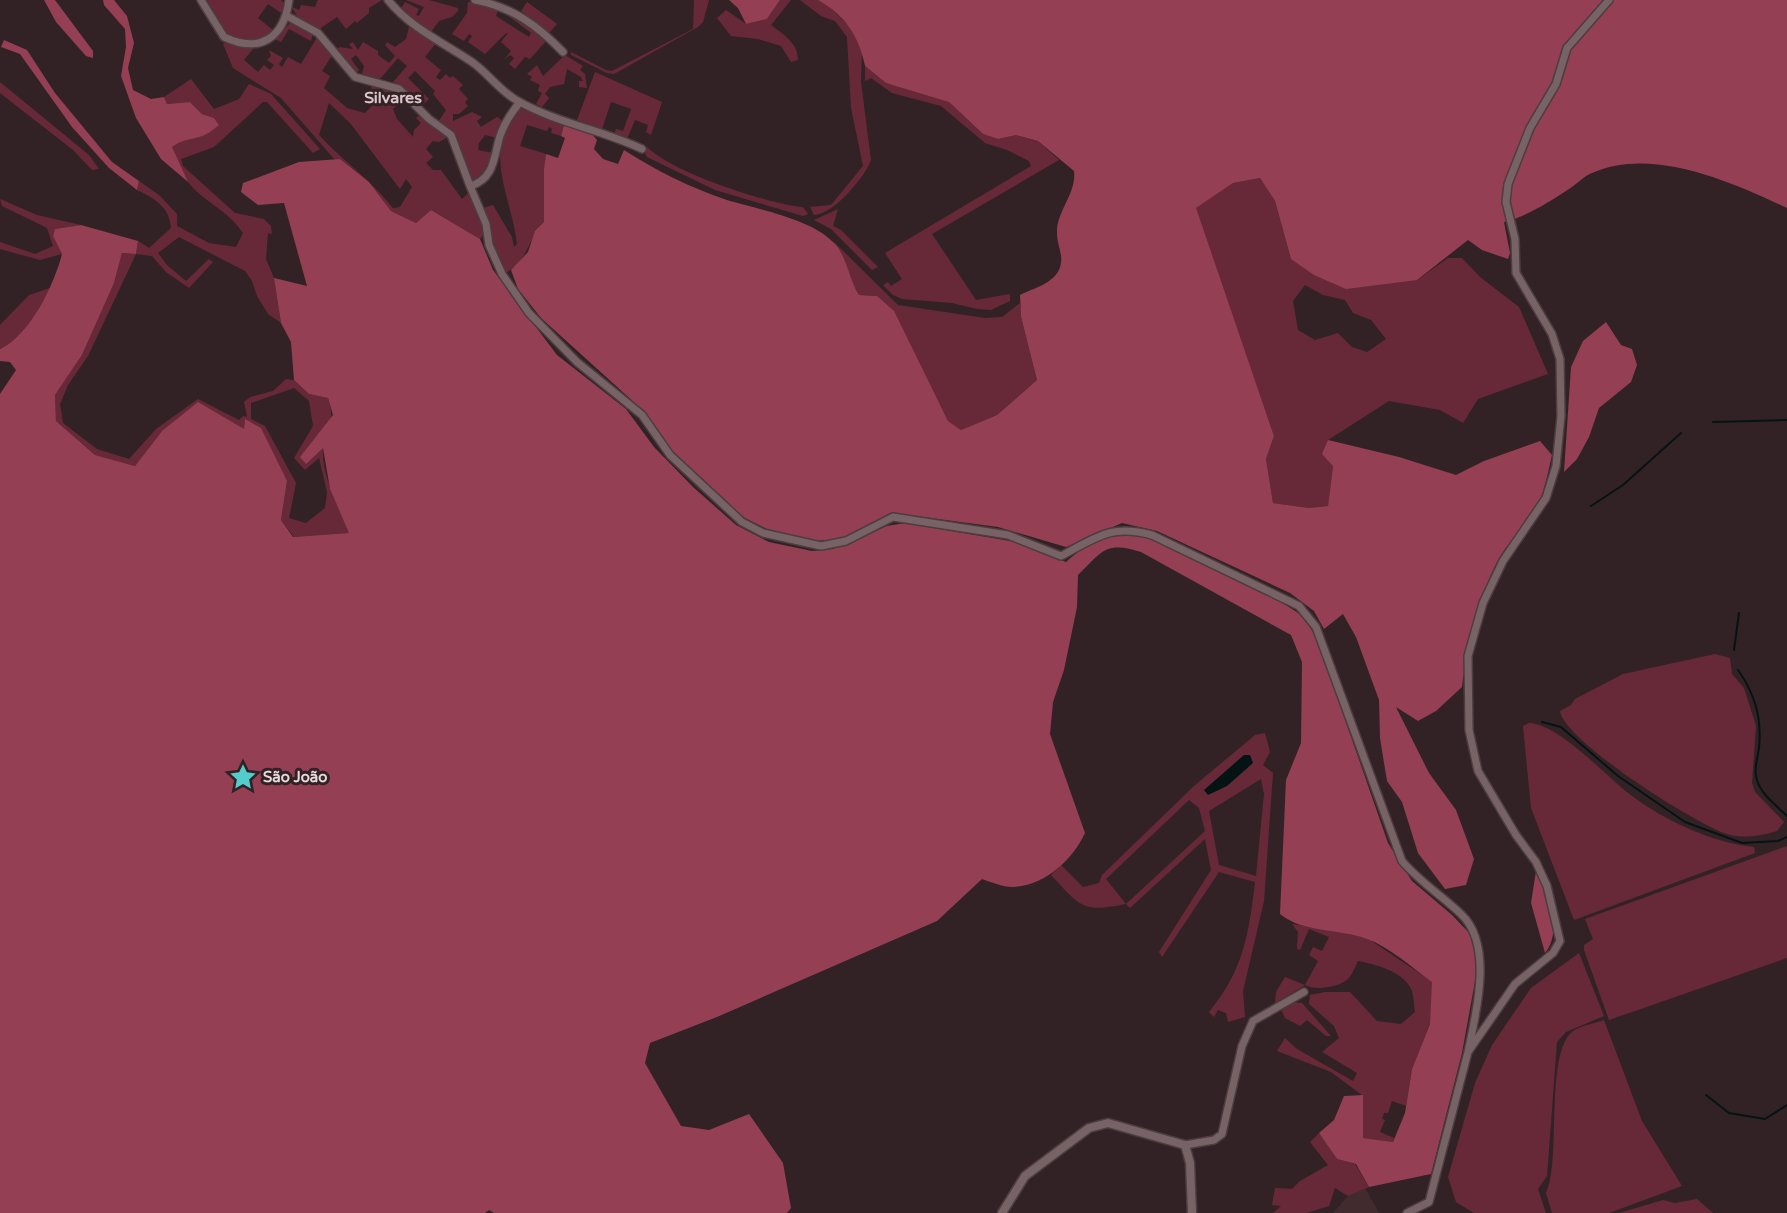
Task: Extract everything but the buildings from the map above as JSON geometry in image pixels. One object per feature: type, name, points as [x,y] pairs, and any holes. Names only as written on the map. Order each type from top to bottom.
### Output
[{"type":"street","points":[[201,0],[219,32],[231,40],[248,44],[266,43],[287,16],[289,0]]},
{"type":"street","points":[[388,0],[410,23],[472,62],[520,102],[642,149]]},
{"type":"street","points":[[475,0],[517,13],[544,32],[563,52]]},
{"type":"street","points":[[1468,1052],[1515,984],[1553,953],[1560,940],[1547,886],[1536,862],[1516,835],[1478,771],[1469,730],[1468,656],[1483,603],[1503,561],[1546,498],[1556,466],[1561,416],[1560,359],[1552,334],[1516,273],[1515,238],[1506,202],[1508,184],[1530,128],[1556,84],[1567,48],[1609,0]]},
{"type":"street","points":[[287,16],[318,33],[355,77],[399,89],[451,135],[486,224],[489,245],[502,274],[529,313],[577,362],[642,416],[678,463],[742,522],[763,533],[821,546],[846,541],[893,517],[1008,536],[1061,556],[1098,536],[1117,529],[1132,529],[1152,535],[1299,606],[1316,627],[1402,861],[1417,879],[1463,915],[1478,942],[1480,992],[1468,1052],[1429,1202],[1407,1213]]},
{"type":"street","points":[[470,186],[484,177],[494,164],[500,135],[520,102]]},
{"type":"street","points":[[1002,1213],[1024,1176],[1089,1128],[1108,1123],[1185,1145],[1214,1140],[1222,1134],[1242,1046],[1253,1021],[1304,992]]},
{"type":"street","points":[[1185,1145],[1190,1163],[1191,1213]]},
{"type":"shaded area","points":[[44,0],[55,0],[93,51],[93,58],[86,56],[56,22]]},
{"type":"shaded area","points":[[103,0],[114,0],[127,16],[134,43],[128,68],[133,90],[151,99],[164,97],[167,104],[190,102],[202,114],[214,118],[219,125],[200,137],[172,147],[188,182],[161,159],[136,118],[121,76],[126,47],[125,29],[104,5]]},
{"type":"shaded area","points":[[207,0],[281,0],[285,4],[281,13],[268,4],[258,18],[273,30],[263,39],[249,41],[227,35],[216,20]]},
{"type":"shaded area","points":[[318,0],[382,0],[369,8],[369,13],[357,23],[355,21],[346,29],[337,17],[318,30],[297,16],[292,7],[299,10],[301,5],[315,7]]},
{"type":"shaded area","points":[[406,0],[429,0],[458,8],[458,11],[452,17],[439,21],[431,32],[400,10],[405,2],[419,9],[416,15],[419,16],[424,7]]},
{"type":"shaded area","points":[[694,0],[709,0],[703,22],[698,27],[614,74],[607,73],[571,55],[571,52],[612,71],[693,29]]},
{"type":"shaded area","points":[[729,0],[780,0],[767,19],[746,24],[738,8]]},
{"type":"shaded area","points":[[780,0],[791,0],[771,25],[793,44],[798,60],[791,62],[781,46],[758,39],[731,36],[717,18],[726,10],[746,24],[767,19]]},
{"type":"shaded area","points":[[800,0],[818,0],[828,5],[852,29],[862,48],[861,82],[871,160],[848,194],[822,213],[814,215],[810,207],[831,205],[863,166],[851,108],[847,37],[835,21],[821,16]]},
{"type":"shaded area","points":[[818,0],[1787,0],[1787,208],[1717,178],[1691,171],[1666,165],[1640,163],[1615,166],[1589,174],[1538,208],[1504,222],[1510,253],[1508,259],[1482,250],[1468,240],[1417,280],[1346,289],[1314,275],[1291,259],[1275,201],[1260,178],[1233,183],[1196,208],[1274,436],[1266,459],[1273,503],[1309,508],[1328,506],[1333,466],[1322,454],[1328,440],[1399,457],[1456,475],[1484,461],[1540,441],[1552,455],[1538,505],[1530,520],[1501,555],[1487,584],[1471,638],[1462,687],[1436,711],[1418,721],[1396,707],[1429,773],[1456,810],[1474,859],[1466,885],[1445,889],[1418,853],[1402,802],[1387,781],[1380,738],[1379,700],[1356,637],[1343,614],[1324,629],[1314,611],[1290,593],[1157,531],[1122,523],[1066,547],[998,527],[908,515],[878,520],[841,539],[816,541],[767,529],[741,516],[671,452],[636,404],[541,318],[518,289],[511,270],[528,252],[535,231],[544,222],[546,154],[558,158],[565,138],[561,136],[564,125],[592,134],[597,140],[594,149],[603,159],[618,164],[624,150],[700,190],[798,221],[823,234],[838,247],[859,295],[877,296],[894,311],[948,421],[961,430],[997,415],[1037,380],[1021,317],[1020,295],[1052,279],[1059,270],[1061,260],[1057,238],[1058,225],[1072,187],[1074,171],[1038,141],[1016,135],[998,139],[983,134],[949,102],[886,83],[865,66],[859,45],[849,27],[836,12]]},
{"type":"shaded area","points":[[468,2],[499,7],[496,16],[529,37],[531,33],[510,17],[511,13],[543,35],[546,41],[530,59],[525,57],[515,69],[509,64],[514,58],[510,55],[504,60],[511,51],[501,42],[508,33],[485,54],[468,42],[472,36],[469,34],[464,41],[452,34],[467,13]]},
{"type":"shaded area","points":[[527,2],[557,24],[549,33],[521,11]]},
{"type":"shaded area","points":[[290,23],[313,33],[311,41],[289,29],[281,42],[275,39]]},
{"type":"shaded area","points":[[409,27],[436,43],[425,57],[441,70],[436,77],[440,80],[446,74],[450,78],[453,76],[463,85],[459,89],[468,99],[465,102],[468,106],[459,114],[453,114],[453,121],[472,112],[482,117],[477,121],[481,127],[497,117],[504,122],[497,138],[485,135],[479,143],[478,150],[493,153],[487,169],[473,181],[469,177],[456,134],[438,122],[446,110],[433,94],[435,91],[415,71],[408,78],[429,99],[421,106],[393,82],[407,66],[398,58],[380,79],[361,78],[364,66],[356,55],[351,59],[359,70],[356,74],[336,49],[340,47],[353,49],[349,44],[353,42],[358,50],[363,42],[378,51],[378,55],[389,63],[395,56],[385,45],[387,42],[395,47],[406,39]]},
{"type":"shaded area","points":[[318,36],[333,54],[322,71],[330,76],[324,88],[347,108],[365,113],[371,107],[371,101],[375,102],[371,86],[390,89],[405,99],[393,109],[397,119],[413,137],[414,130],[421,123],[416,118],[420,115],[448,137],[439,142],[433,141],[426,149],[433,157],[426,163],[433,170],[441,170],[462,199],[468,193],[486,232],[480,239],[431,210],[416,223],[391,211],[369,182],[393,208],[400,207],[412,187],[406,179],[400,189],[350,123],[329,103],[319,135],[368,181],[340,159],[335,160],[281,98],[233,68],[223,44],[227,42],[253,49],[244,60],[258,72],[264,65],[270,70],[274,65],[267,60],[271,56],[269,50],[283,58],[279,64],[282,67],[288,57],[301,64]]},
{"type":"shaded area","points":[[4,40],[27,50],[55,93],[112,162],[139,181],[137,190],[109,168],[72,127],[20,54],[1,47]]},
{"type":"shaded area","points":[[565,55],[583,66],[580,70],[585,74],[587,88],[579,87],[579,81],[583,81],[581,77],[567,69],[564,84],[550,87],[545,94],[549,98],[542,107],[536,104],[542,93],[538,91],[540,85],[530,80],[532,77],[527,74],[537,65],[543,76]]},
{"type":"shaded area","points":[[865,66],[886,83],[910,87],[949,102],[983,134],[998,139],[1016,135],[1038,141],[1059,160],[932,234],[976,300],[1010,294],[1010,301],[991,310],[977,309],[952,303],[902,299],[893,295],[883,285],[888,282],[891,286],[902,279],[885,253],[1031,166],[1029,161],[1007,150],[985,143],[941,106],[892,93],[871,78],[865,81]]},
{"type":"shaded area","points":[[595,72],[662,102],[651,135],[646,132],[648,125],[635,120],[627,139],[614,134],[616,129],[623,131],[631,109],[611,102],[602,129],[577,120]]},
{"type":"shaded area","points":[[191,79],[214,109],[239,99],[249,84],[271,94],[320,149],[313,153],[267,102],[263,102],[214,147],[181,159],[183,166],[235,213],[264,219],[271,226],[272,234],[268,233],[266,259],[274,278],[281,323],[268,314],[245,271],[179,237],[158,253],[167,265],[186,281],[209,259],[213,262],[189,288],[166,272],[152,256],[136,254],[138,241],[149,248],[171,228],[170,221],[168,214],[160,204],[137,190],[139,181],[159,195],[177,214],[177,226],[209,243],[236,247],[243,233],[230,218],[188,182],[178,165],[172,147],[200,137],[219,125],[214,118],[202,114],[190,102],[167,104],[164,97]]},
{"type":"shaded area","points":[[0,82],[89,155],[99,169],[92,170],[73,150],[0,93]]},
{"type":"shaded area","points":[[520,108],[564,125],[561,136],[551,133],[552,129],[549,127],[547,131],[527,125],[520,146],[546,154],[544,222],[518,263],[505,273],[494,250],[483,208],[493,205],[512,237],[514,247],[517,244],[500,156],[502,139],[508,123]]},
{"type":"shaded area","points":[[647,147],[659,157],[698,176],[767,200],[803,207],[808,214],[803,216],[715,190],[647,157],[645,154]]},
{"type":"shaded area","points":[[340,159],[369,182],[391,211],[416,223],[431,210],[480,239],[493,270],[557,355],[626,409],[654,447],[693,487],[736,525],[769,542],[812,551],[833,549],[887,526],[905,523],[1016,542],[1066,562],[1085,547],[1107,536],[1123,533],[1138,535],[1212,565],[1284,604],[1301,616],[1317,639],[1388,843],[1412,881],[1452,915],[1473,937],[1478,965],[1462,1053],[1431,1174],[1369,1187],[1356,1164],[1337,1159],[1319,1133],[1334,1120],[1344,1096],[1363,1095],[1363,1138],[1393,1142],[1405,1113],[1412,1069],[1430,1024],[1432,982],[1376,943],[1356,936],[1299,924],[1280,914],[1286,780],[1301,743],[1302,662],[1291,635],[1141,552],[1112,548],[1099,554],[1078,575],[1077,607],[1064,670],[1053,702],[1050,734],[1085,833],[1066,861],[1047,876],[1026,885],[1006,887],[982,879],[937,921],[717,1017],[650,1043],[645,1063],[681,1126],[709,1130],[749,1114],[783,1163],[791,1208],[787,1213],[494,1213],[489,1210],[485,1213],[0,1213],[0,394],[16,370],[10,362],[0,361],[0,349],[21,333],[47,294],[62,254],[53,236],[55,229],[81,225],[138,241],[136,254],[122,253],[114,283],[82,355],[55,395],[56,421],[95,455],[135,466],[162,431],[198,402],[244,429],[245,419],[261,428],[287,481],[281,520],[293,537],[349,533],[330,489],[323,448],[306,464],[300,457],[333,415],[328,398],[309,394],[294,380],[291,342],[281,323],[274,278],[307,286],[284,203],[258,205],[241,192],[243,183],[299,162]]},
{"type":"shaded area","points":[[1260,178],[1275,201],[1291,259],[1417,280],[1448,258],[1462,258],[1480,277],[1519,307],[1548,374],[1478,399],[1463,423],[1440,410],[1389,401],[1328,440],[1333,466],[1328,506],[1309,508],[1273,503],[1266,459],[1274,436],[1195,208],[1233,183]],"holes":[[[1305,285],[1323,295],[1345,300],[1353,313],[1371,320],[1386,339],[1367,352],[1352,347],[1338,333],[1315,340],[1298,330],[1293,301]]]},
{"type":"shaded area","points":[[0,199],[37,215],[81,225],[55,229],[53,236],[62,254],[40,260],[0,249],[0,242],[35,254],[53,246],[47,228],[2,206]]},
{"type":"shaded area","points":[[838,209],[833,226],[841,230],[878,267],[872,270],[831,229],[814,220]]},
{"type":"shaded area","points":[[833,241],[898,305],[985,318],[1002,317],[1020,303],[1021,317],[1037,380],[997,415],[961,430],[948,421],[924,374],[877,296],[859,295]]},
{"type":"shaded area","points":[[122,253],[136,254],[88,356],[68,385],[60,404],[63,423],[97,449],[129,459],[156,429],[198,399],[239,420],[243,416],[247,417],[244,402],[250,397],[273,391],[286,379],[294,380],[309,394],[328,398],[331,420],[324,440],[323,458],[332,492],[350,533],[294,537],[281,520],[287,481],[245,420],[244,430],[162,431],[135,466],[95,455],[56,421],[55,395],[82,355],[114,283]],"holes":[[[294,388],[309,401],[313,426],[294,458],[305,470],[319,458],[327,492],[325,508],[306,523],[289,518],[296,483],[265,426],[251,419],[251,403]]]},
{"type":"shaded area","points":[[50,288],[23,331],[0,349],[0,325],[29,295]]},
{"type":"shaded area","points":[[1606,322],[1621,345],[1632,349],[1637,365],[1631,382],[1599,408],[1589,437],[1577,459],[1564,472],[1571,367],[1583,341]]},
{"type":"shaded area","points":[[1715,654],[1730,658],[1732,674],[1744,688],[1756,726],[1752,783],[1755,792],[1784,822],[1777,831],[1752,836],[1734,836],[1689,815],[1607,761],[1567,725],[1560,711],[1571,705],[1575,699],[1623,674]]},
{"type":"shaded area","points":[[1529,723],[1541,726],[1567,741],[1628,793],[1656,812],[1704,835],[1721,841],[1754,847],[1755,853],[1574,920],[1531,808],[1523,726]]},
{"type":"shaded area","points":[[1265,733],[1270,752],[1263,765],[1273,773],[1264,901],[1243,991],[1245,1017],[1228,1022],[1226,1013],[1218,1010],[1214,1017],[1209,1012],[1230,982],[1237,967],[1247,935],[1255,882],[1219,872],[1162,957],[1159,952],[1211,870],[1205,839],[1130,908],[1126,904],[1100,908],[1083,905],[1076,901],[1051,875],[1061,865],[1083,887],[1099,883],[1102,875],[1194,786],[1255,735]],"holes":[[[1261,779],[1264,794],[1256,876],[1219,865],[1209,811]],[[1189,800],[1199,808],[1205,831],[1126,904],[1106,879]]]},
{"type":"shaded area","points":[[1244,755],[1250,755],[1253,763],[1227,786],[1208,795],[1204,790]]},
{"type":"shaded area","points":[[1787,846],[1787,958],[1609,1020],[1584,950],[1584,945],[1593,939],[1585,919]]},
{"type":"shaded area","points":[[1536,871],[1553,923],[1553,934],[1545,953],[1531,903]]},
{"type":"shaded area","points":[[1292,924],[1347,932],[1370,940],[1434,983],[1430,1024],[1412,1069],[1406,1106],[1392,1101],[1388,1113],[1384,1113],[1382,1119],[1385,1120],[1380,1132],[1394,1138],[1393,1142],[1363,1138],[1362,1095],[1331,1072],[1277,1051],[1285,1038],[1297,1049],[1353,1081],[1357,1073],[1322,1052],[1339,1038],[1334,1026],[1309,1004],[1310,995],[1325,992],[1350,992],[1377,1021],[1401,1024],[1415,1012],[1411,990],[1406,981],[1394,973],[1380,966],[1358,961],[1344,982],[1321,988],[1305,985],[1318,961],[1309,955],[1313,947],[1322,951],[1329,937],[1309,929],[1300,950],[1297,949],[1298,932]]},
{"type":"shaded area","points":[[1579,953],[1604,1016],[1566,1032],[1557,1042],[1547,1176],[1538,1189],[1546,1213],[1474,1213],[1456,1202],[1448,1177],[1475,1083],[1492,1045],[1531,988]]},
{"type":"shaded area","points":[[1285,977],[1305,985],[1275,1003],[1276,992]]},
{"type":"shaded area","points":[[1290,1002],[1302,1003],[1331,1036],[1326,1036],[1307,1020],[1300,1026],[1285,1018],[1281,1009]]},
{"type":"shaded area","points":[[1604,1020],[1642,1121],[1682,1186],[1609,1213],[1552,1213],[1546,1193],[1551,1178],[1559,1061],[1564,1043],[1573,1031]]},
{"type":"shaded area","points":[[1319,1133],[1337,1159],[1355,1164],[1369,1187],[1348,1196],[1335,1188],[1329,1206],[1307,1213],[1273,1213],[1281,1206],[1272,1205],[1275,1188],[1292,1189],[1300,1181],[1328,1165],[1310,1142]]},
{"type":"shaded area","points":[[1365,1188],[1379,1213],[1333,1213],[1348,1196]]},
{"type":"shaded area","points":[[1697,1199],[1713,1213],[1619,1213],[1663,1200],[1675,1203]]},
{"type":"waterway","points":[[1713,422],[1787,420]]},
{"type":"waterway","points":[[1591,506],[1623,485],[1681,433]]},
{"type":"waterway","points":[[1734,650],[1739,613]]},
{"type":"waterway","points":[[1738,670],[1753,697],[1758,716],[1760,737],[1755,769],[1757,782],[1768,798],[1787,816]]},
{"type":"waterway","points":[[1542,722],[1561,727],[1618,776],[1685,822],[1742,843],[1778,841],[1787,837]]},
{"type":"waterway","points":[[1706,1095],[1729,1113],[1765,1119],[1787,1105]]},
{"type":"place","name":"São João","points":[[243,777]]},
{"type":"district","name":"Silvares","points":[[393,98]]}]
